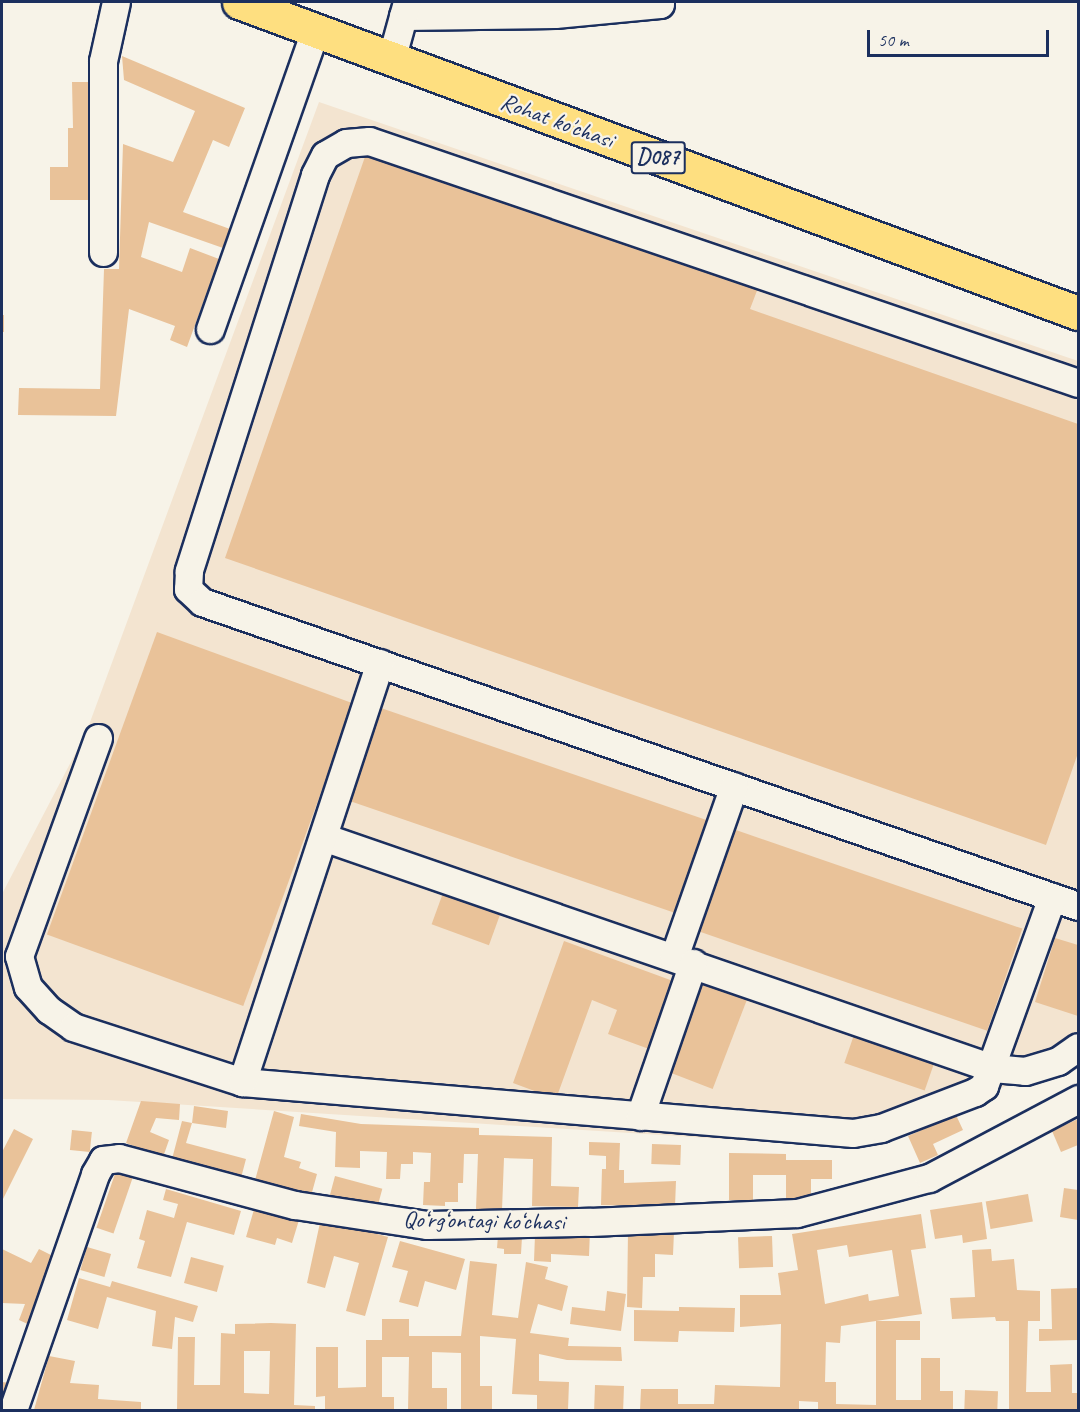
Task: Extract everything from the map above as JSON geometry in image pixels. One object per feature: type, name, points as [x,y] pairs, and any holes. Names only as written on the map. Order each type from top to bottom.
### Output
[{"type":"main road","name":"Rohat ko'chasi","points":[[239,2],[1078,313]]},
{"type":"street","points":[[103,252],[103,61],[116,2]]},
{"type":"street","points":[[391,60],[405,9],[555,14],[660,4],[660,2]]},
{"type":"street","points":[[210,329],[315,31]]},
{"type":"street","points":[[1078,383],[369,141],[346,144],[325,155],[315,175],[189,571],[188,589],[202,602],[1078,906]]},
{"type":"street","points":[[242,1082],[380,663]]},
{"type":"street","points":[[98,738],[19,956],[28,987],[49,1010],[73,1027],[242,1082],[854,1133],[881,1128],[975,1092],[984,1086],[1052,897]]},
{"type":"street","points":[[640,1116],[734,786]]},
{"type":"street","points":[[323,837],[992,1068],[1025,1071],[1058,1061],[1078,1047]]},
{"type":"street","name":"Qo‘rg‘ontagi ko‘chasi","points":[[13,1410],[95,1174],[103,1160],[119,1158],[295,1205],[427,1226],[797,1213],[929,1178],[1078,1099]]},
{"type":"shaded area","points":[[319,102],[1078,361],[1078,1058],[851,1147],[108,1100],[2,1099],[2,894],[86,733]]},
{"type":"building","points":[[122,56],[245,108],[229,147],[213,140],[183,212],[230,229],[223,248],[149,222],[141,257],[182,272],[190,248],[219,259],[187,347],[170,340],[175,326],[129,309],[116,416],[18,415],[19,388],[100,389],[104,269],[119,269],[123,144],[173,162],[195,111],[124,80]]},
{"type":"building","points":[[72,82],[91,82],[91,200],[50,200],[50,167],[68,167],[68,128],[73,128]]},
{"type":"building","points":[[367,151],[758,288],[750,309],[1078,424],[1078,753],[1046,845],[225,558]]},
{"type":"building","points":[[2,315],[4,315],[4,332],[2,332]]},
{"type":"building","points":[[157,632],[353,703],[243,1006],[47,935]]},
{"type":"building","points":[[378,707],[714,823],[682,915],[346,800]]},
{"type":"building","points":[[733,829],[1022,929],[987,1031],[698,931]]},
{"type":"building","points":[[447,882],[504,903],[489,945],[432,924]]},
{"type":"building","points":[[1055,938],[1078,945],[1078,1016],[1035,1002]]},
{"type":"building","points":[[564,941],[673,981],[649,1049],[608,1034],[617,1010],[592,1000],[556,1099],[513,1083]]},
{"type":"building","points":[[704,972],[751,990],[713,1089],[666,1071]]},
{"type":"building","points":[[857,1026],[937,1054],[925,1091],[844,1063]]},
{"type":"building","points":[[141,1101],[180,1104],[179,1120],[156,1118],[150,1132],[169,1140],[162,1160],[126,1143]]},
{"type":"building","points":[[194,1106],[228,1111],[226,1128],[192,1123]]},
{"type":"building","points":[[274,1111],[294,1117],[284,1157],[301,1162],[299,1168],[317,1174],[311,1196],[254,1184]]},
{"type":"building","points":[[301,1114],[361,1124],[479,1128],[479,1135],[552,1137],[551,1186],[579,1187],[578,1207],[532,1206],[533,1159],[504,1158],[502,1210],[476,1209],[478,1154],[464,1154],[463,1183],[458,1183],[458,1202],[445,1202],[445,1206],[423,1205],[424,1182],[430,1182],[431,1153],[413,1152],[413,1164],[401,1164],[400,1179],[386,1179],[387,1152],[360,1151],[360,1168],[335,1167],[336,1132],[299,1126]]},
{"type":"building","points":[[956,1115],[963,1130],[933,1144],[938,1155],[920,1163],[908,1136]]},
{"type":"building","points":[[1078,1119],[1078,1145],[1061,1152],[1052,1131]]},
{"type":"building","points":[[182,1121],[192,1123],[186,1143],[246,1159],[241,1178],[172,1159]]},
{"type":"building","points":[[14,1129],[33,1139],[2,1201],[2,1152]]},
{"type":"building","points":[[72,1130],[92,1132],[90,1152],[70,1150]]},
{"type":"building","points":[[589,1142],[620,1143],[619,1170],[624,1170],[624,1183],[676,1181],[675,1207],[601,1205],[602,1169],[606,1169],[606,1156],[589,1155]]},
{"type":"building","points":[[652,1144],[681,1145],[680,1165],[651,1164]]},
{"type":"building","points":[[729,1153],[786,1154],[786,1160],[832,1160],[832,1179],[811,1179],[811,1201],[786,1201],[786,1175],[753,1175],[753,1200],[729,1200]]},
{"type":"building","points":[[116,1171],[133,1177],[113,1234],[96,1228]]},
{"type":"building","points":[[335,1176],[382,1189],[376,1212],[329,1199]]},
{"type":"building","points":[[1064,1188],[1078,1190],[1078,1220],[1060,1217]]},
{"type":"building","points":[[166,1189],[241,1211],[234,1235],[187,1222],[171,1277],[137,1268],[145,1241],[139,1239],[147,1210],[174,1218],[178,1204],[163,1200]]},
{"type":"building","points":[[1028,1194],[1033,1222],[991,1229],[986,1201]]},
{"type":"building","points":[[982,1202],[987,1239],[963,1243],[962,1235],[935,1239],[930,1210]]},
{"type":"building","points":[[255,1206],[299,1220],[292,1243],[277,1238],[275,1245],[246,1237]]},
{"type":"building","points":[[921,1214],[926,1248],[911,1250],[922,1314],[876,1321],[920,1321],[920,1340],[896,1340],[896,1400],[921,1400],[921,1358],[940,1358],[940,1391],[953,1391],[953,1410],[818,1410],[818,1402],[799,1401],[799,1410],[640,1410],[641,1389],[678,1389],[678,1404],[714,1404],[715,1385],[780,1387],[781,1324],[740,1327],[740,1295],[781,1295],[778,1273],[798,1270],[792,1234]],"holes":[[[847,1245],[849,1257],[892,1250],[899,1296],[869,1301],[868,1294],[825,1304],[817,1250]],[[876,1321],[876,1405],[836,1404],[836,1382],[825,1382],[826,1342],[840,1343],[841,1326]]]},
{"type":"building","points":[[321,1218],[388,1237],[365,1316],[346,1311],[359,1263],[334,1256],[325,1288],[307,1283]]},
{"type":"building","points":[[552,1229],[590,1231],[589,1256],[551,1254],[551,1262],[534,1261],[535,1235],[552,1236]]},
{"type":"building","points":[[628,1231],[674,1232],[673,1255],[655,1254],[655,1277],[643,1277],[642,1308],[627,1307]]},
{"type":"building","points":[[498,1236],[522,1237],[521,1254],[504,1254],[504,1249],[497,1248]]},
{"type":"building","points":[[772,1236],[773,1267],[739,1268],[738,1237]]},
{"type":"building","points":[[400,1241],[465,1259],[456,1290],[425,1281],[418,1307],[399,1302],[408,1271],[392,1267]]},
{"type":"building","points":[[87,1247],[111,1254],[104,1277],[80,1270]]},
{"type":"building","points":[[2,1249],[31,1263],[39,1249],[63,1261],[34,1327],[19,1320],[25,1304],[2,1303]]},
{"type":"building","points":[[991,1249],[992,1261],[1014,1259],[1017,1290],[1040,1291],[1040,1321],[1028,1321],[1026,1392],[1051,1392],[1050,1365],[1072,1364],[1072,1393],[1078,1393],[1078,1410],[1009,1410],[1009,1321],[996,1321],[995,1317],[952,1319],[950,1298],[975,1297],[972,1250]]},
{"type":"building","points":[[191,1257],[224,1266],[217,1292],[184,1283]]},
{"type":"building","points":[[470,1261],[497,1264],[492,1315],[518,1318],[526,1262],[548,1267],[545,1279],[568,1286],[562,1311],[538,1304],[530,1333],[569,1338],[568,1346],[621,1347],[622,1361],[567,1360],[539,1354],[539,1381],[569,1382],[568,1410],[537,1410],[537,1395],[512,1394],[516,1339],[480,1336],[480,1386],[492,1386],[492,1410],[461,1410],[461,1353],[432,1352],[432,1388],[447,1388],[447,1410],[408,1410],[409,1357],[382,1357],[382,1397],[394,1397],[394,1410],[325,1410],[325,1396],[316,1397],[316,1347],[338,1347],[338,1388],[366,1387],[366,1340],[382,1340],[382,1319],[409,1319],[409,1336],[461,1336]]},
{"type":"building","points":[[79,1278],[110,1287],[112,1281],[198,1306],[193,1322],[175,1317],[172,1349],[152,1346],[156,1311],[107,1297],[98,1329],[67,1320]]},
{"type":"building","points":[[1078,1288],[1078,1340],[1039,1341],[1039,1329],[1052,1329],[1051,1289]]},
{"type":"building","points":[[607,1291],[626,1294],[621,1331],[570,1324],[572,1307],[605,1311]]},
{"type":"building","points":[[679,1307],[735,1308],[734,1332],[679,1331],[678,1342],[634,1341],[634,1310],[679,1311]]},
{"type":"building","points":[[235,1324],[296,1324],[294,1405],[315,1406],[315,1410],[177,1410],[178,1337],[195,1337],[194,1385],[220,1385],[221,1333],[235,1334]],"holes":[[[244,1351],[270,1351],[269,1394],[244,1393]]]},
{"type":"building","points":[[49,1356],[75,1361],[70,1383],[99,1385],[98,1399],[141,1402],[141,1410],[34,1410]]},
{"type":"building","points":[[2,1382],[10,1383],[2,1410]]},
{"type":"building","points":[[595,1385],[624,1386],[623,1410],[594,1410]]},
{"type":"building","points":[[965,1390],[998,1391],[997,1410],[964,1410]]}]
